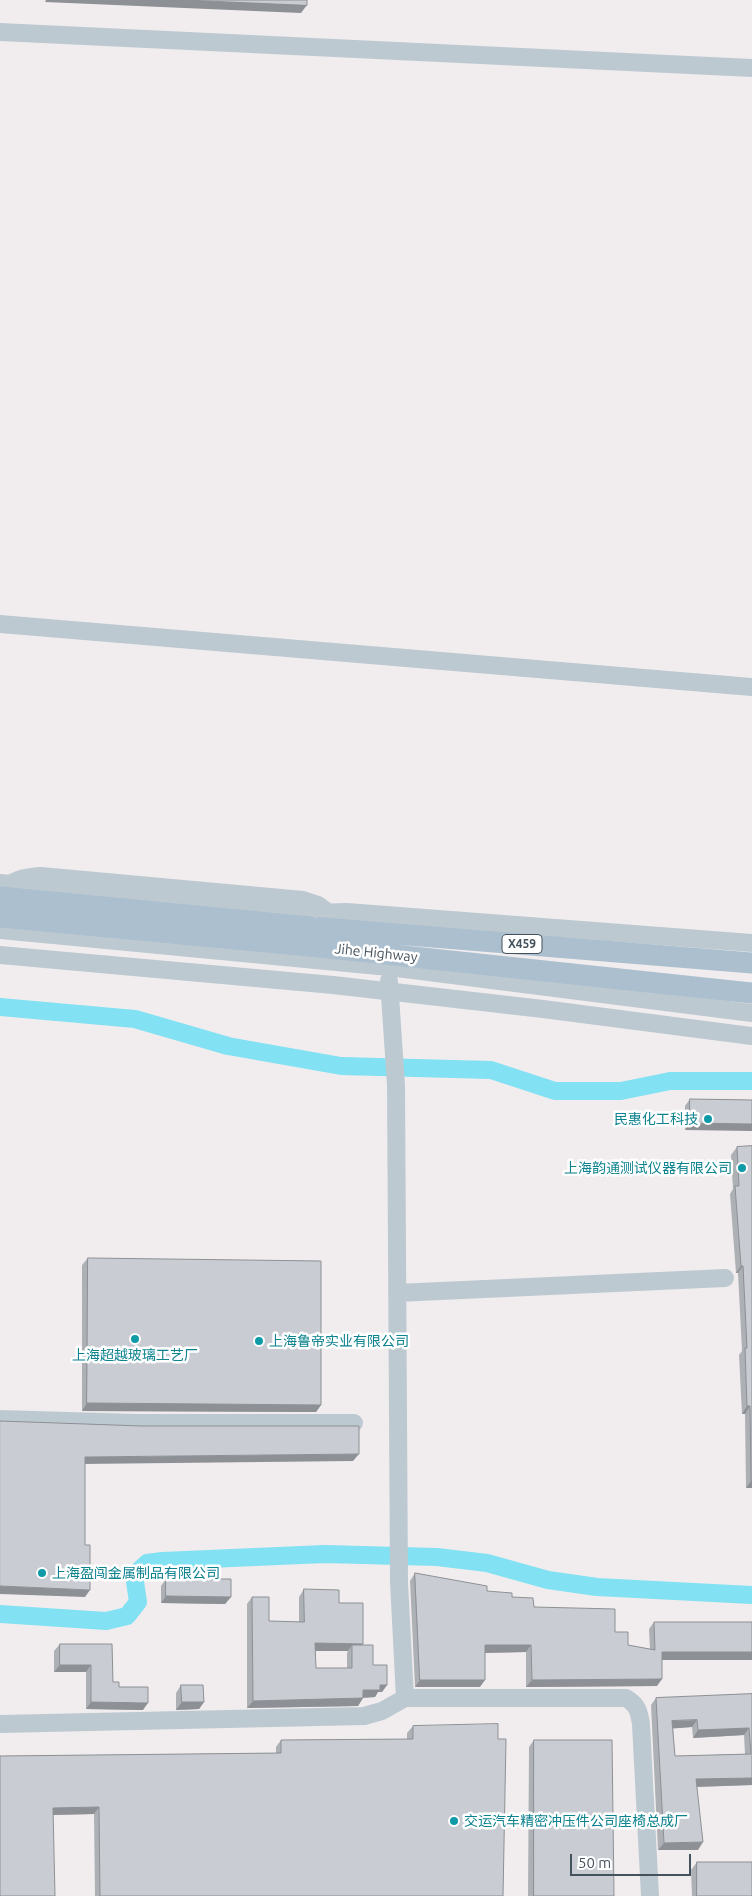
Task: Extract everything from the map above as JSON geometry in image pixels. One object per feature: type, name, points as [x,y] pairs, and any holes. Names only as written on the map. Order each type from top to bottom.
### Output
[{"type":"main road","name":"Jihe Highway","points":[[0,897],[309,936],[389,960],[752,993]]},
{"type":"main road","name":"Jihe Highway","points":[[0,918],[309,936],[744,952]]},
{"type":"street","points":[[0,32],[752,68]]},
{"type":"street","points":[[0,624],[752,687]]},
{"type":"street","points":[[0,918],[6,889],[13,882],[26,877],[41,876],[303,900],[318,904],[329,913],[347,912],[744,952]]},
{"type":"street","points":[[0,883],[309,936]]},
{"type":"street","points":[[309,936],[329,913]]},
{"type":"street","points":[[0,930],[309,936]]},
{"type":"street","points":[[0,955],[333,985],[543,1009],[752,1036]]},
{"type":"street","points":[[405,1698],[399,1582],[396,1085],[395,1049],[389,992],[389,960],[728,1012],[752,1014]]},
{"type":"street","points":[[397,1293],[725,1278]]},
{"type":"street","points":[[0,1419],[137,1423],[354,1423]]},
{"type":"street","points":[[0,1724],[364,1716],[382,1711],[405,1698],[626,1698],[633,1702],[638,1709],[640,1724],[650,1896]]},
{"type":"building","points":[[183,0],[307,0],[307,5]]},
{"type":"building","points":[[690,1099],[752,1100],[752,1124],[690,1123]]},
{"type":"building","points":[[752,1146],[751,1481],[750,1406],[747,1406],[745,1348],[747,1348],[743,1266],[741,1266],[735,1186],[739,1186],[737,1147]]},
{"type":"building","points":[[88,1258],[321,1261],[321,1405],[87,1403]]},
{"type":"building","points":[[0,1421],[142,1426],[359,1426],[359,1454],[85,1457],[85,1545],[90,1545],[90,1590],[0,1586]]},
{"type":"building","points":[[415,1573],[487,1586],[487,1591],[512,1593],[512,1597],[533,1598],[534,1607],[615,1609],[615,1632],[628,1632],[628,1645],[655,1650],[654,1622],[752,1622],[752,1652],[662,1652],[662,1679],[532,1680],[531,1645],[485,1645],[485,1680],[420,1680]]},
{"type":"building","points":[[166,1579],[231,1579],[231,1597],[166,1596]]},
{"type":"building","points":[[304,1589],[339,1590],[339,1603],[363,1603],[363,1644],[315,1643],[316,1668],[352,1668],[352,1645],[373,1645],[373,1665],[387,1665],[387,1685],[380,1685],[380,1690],[363,1690],[363,1698],[253,1701],[252,1597],[269,1597],[269,1621],[304,1622]]},
{"type":"building","points":[[60,1644],[112,1644],[113,1682],[119,1682],[119,1687],[148,1687],[148,1703],[91,1702],[91,1665],[60,1665]]},
{"type":"building","points":[[181,1685],[203,1685],[204,1702],[182,1702]]},
{"type":"building","points":[[752,1694],[752,1778],[696,1779],[703,1842],[664,1843],[656,1698]],"holes":[[[697,1720],[698,1730],[749,1728],[751,1754],[675,1756],[672,1721]]]},
{"type":"building","points":[[498,1724],[498,1739],[506,1739],[503,1896],[100,1896],[99,1807],[53,1808],[55,1896],[0,1896],[0,1756],[281,1753],[281,1740],[413,1739],[413,1726]]},
{"type":"building","points":[[534,1740],[612,1740],[614,1896],[534,1896]]},
{"type":"building","points":[[697,1862],[752,1862],[752,1896],[697,1896]]},
{"type":"waterway","points":[[0,1007],[135,1019],[228,1046],[341,1066],[491,1070],[555,1091],[621,1091],[670,1081],[752,1081]]},
{"type":"waterway","points":[[0,1614],[106,1621],[127,1616],[138,1602],[134,1575],[147,1563],[325,1554],[437,1557],[487,1563],[548,1580],[597,1587],[752,1595]]},
{"type":"place","name":"民惠化工科技","points":[[708,1119]]},
{"type":"place","name":"上海韵通测试仪器有限公司","points":[[742,1168]]},
{"type":"place","name":"上海超越玻璃工艺厂","points":[[135,1339]]},
{"type":"place","name":"上海鲁帝实业有限公司","points":[[259,1341]]},
{"type":"place","name":"上海盈闯金属制品有限公司","points":[[42,1573]]},
{"type":"place","name":"交运汽车精密冲压件公司座椅总成厂","points":[[454,1821]]}]
